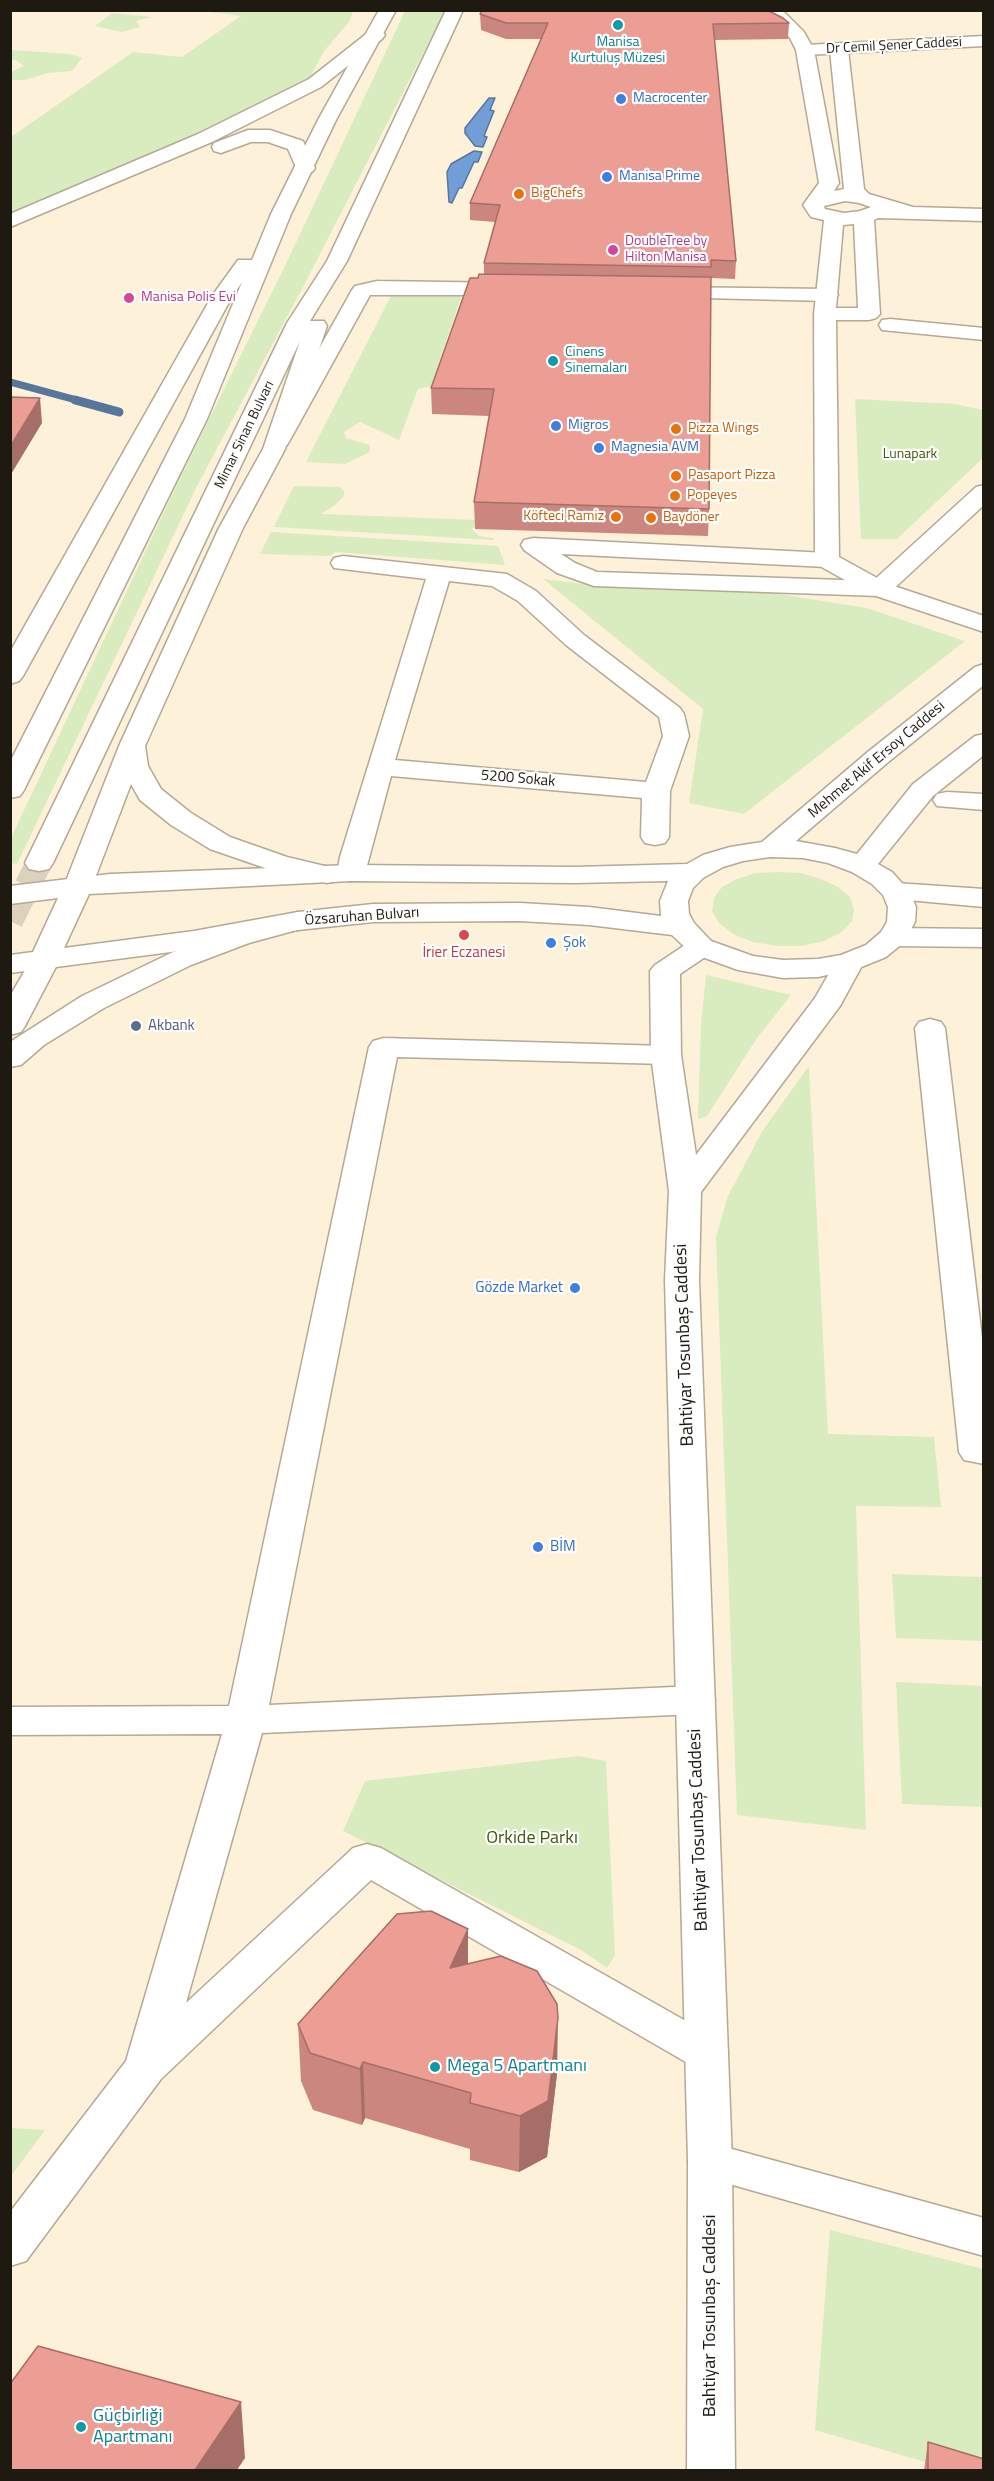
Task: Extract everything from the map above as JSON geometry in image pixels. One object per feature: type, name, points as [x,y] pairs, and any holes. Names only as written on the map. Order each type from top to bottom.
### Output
[{"type":"main road","points":[[10,790],[196,419],[281,214],[327,120],[388,10]]},
{"type":"main road","name":"Mimar Sinan Bulvarı","points":[[39,863],[298,323],[337,261],[455,10]]},
{"type":"main road","points":[[772,10],[798,36],[805,50],[829,183],[820,199],[813,205],[814,209],[834,218],[869,207]]},
{"type":"main road","points":[[10,221],[205,138],[315,83],[376,35]]},
{"type":"main road","name":"Dr Cemil Şener Caddesi","points":[[805,50],[984,41]]},
{"type":"main road","points":[[643,292],[826,305],[869,314],[869,207],[854,190],[839,50]]},
{"type":"main road","points":[[10,241],[248,136],[270,136],[296,145],[305,168]]},
{"type":"main road","points":[[820,199],[845,195],[869,207],[908,212],[984,215]]},
{"type":"main road","points":[[10,676],[222,296],[281,214]]},
{"type":"main road","points":[[827,560],[826,305],[834,218]]},
{"type":"main road","points":[[274,449],[337,261]]},
{"type":"main road","points":[[13,1013],[44,961],[78,886],[132,746],[231,528],[362,290],[377,287],[528,290]]},
{"type":"main road","points":[[890,325],[984,334]]},
{"type":"main road","points":[[984,492],[879,589],[594,579],[566,568],[533,545],[827,560],[879,589],[984,625]]},
{"type":"main road","points":[[343,563],[498,579],[527,596],[574,640],[671,714],[676,736],[656,791],[654,837]]},
{"type":"main road","points":[[339,874],[354,857],[440,572]]},
{"type":"main road","name":"Mehmet Akif Ersoy Caddesi","points":[[770,849],[878,757],[984,672]]},
{"type":"main road","points":[[862,866],[923,790],[984,742]]},
{"type":"main road","points":[[132,746],[135,766],[150,794],[181,819],[220,843],[278,862],[339,874]]},
{"type":"main road","name":"5200 Sokak","points":[[380,767],[656,791]]},
{"type":"main road","points":[[947,800],[984,802]]},
{"type":"main road","points":[[691,937],[675,914],[674,901],[680,885],[693,872],[713,861],[740,853],[770,849],[803,850],[835,856],[862,866],[882,878],[896,892],[902,907],[901,922],[893,936],[984,938]]},
{"type":"main road","points":[[10,895],[78,886],[339,874],[575,875],[693,872]]},
{"type":"main road","points":[[896,892],[984,898]]},
{"type":"main road","name":"Özsaruhan Bulvarı","points":[[10,964],[194,940],[298,921],[373,913],[520,912],[601,917],[691,937],[748,964],[783,969],[818,968],[849,962],[876,951],[893,936]]},
{"type":"main road","points":[[10,1058],[33,1039],[93,1002],[181,958],[239,937],[298,921]]},
{"type":"main road","name":"Bahtiyar Tosunbaş Caddesi","points":[[691,937],[665,971],[666,1055],[686,1191],[682,1237],[682,1280],[710,2161],[711,2470]]},
{"type":"main road","points":[[686,1191],[829,1000],[849,962]]},
{"type":"main road","points":[[930,1028],[977,1452],[984,1452]]},
{"type":"main road","points":[[146,2067],[246,1720],[384,1047],[666,1055]]},
{"type":"main road","points":[[10,1721],[246,1720],[696,1700]]},
{"type":"main road","points":[[10,2247],[146,2067],[367,1859],[706,2053]]},
{"type":"main road","points":[[710,2161],[984,2238]]},
{"type":"green space","points":[[203,11],[353,11],[349,22],[324,51],[310,77],[199,132],[11,213],[11,137],[133,52],[182,57],[241,16]]},
{"type":"green space","points":[[405,11],[445,11],[304,285],[197,486],[17,864],[11,863],[11,838],[177,484],[284,268]]},
{"type":"green space","points":[[112,13],[152,17],[136,21],[140,27],[122,32],[95,26]]},
{"type":"green space","points":[[11,50],[70,54],[82,58],[72,71],[48,73],[25,80],[11,80],[11,72],[24,66],[11,59]]},
{"type":"green space","points":[[393,292],[462,294],[431,386],[418,389],[399,440],[360,422],[344,432],[346,438],[370,445],[370,451],[366,454],[345,464],[306,462]]},
{"type":"green space","name":"Lunapark","points":[[855,399],[955,404],[983,410],[983,458],[897,539],[861,539]]},
{"type":"green space","points":[[294,486],[340,487],[344,491],[344,496],[334,506],[321,514],[477,520],[477,527],[471,528],[479,536],[494,538],[494,540],[274,527]]},
{"type":"green space","points":[[271,532],[498,546],[505,565],[335,552],[330,556],[260,554]]},
{"type":"green space","points":[[543,579],[609,587],[759,591],[867,608],[965,641],[744,814],[689,803],[703,709]]},
{"type":"green space","points":[[756,873],[800,873],[838,887],[850,897],[854,909],[852,921],[842,932],[824,941],[802,946],[777,946],[753,942],[733,934],[719,923],[712,911],[714,898],[722,887]]},
{"type":"green space","points":[[706,975],[791,995],[757,1038],[707,1116],[698,1119],[701,1025]]},
{"type":"green space","points":[[809,1066],[828,1434],[934,1437],[941,1507],[856,1506],[866,1830],[737,1815],[716,1237],[728,1196],[763,1130]]},
{"type":"green space","points":[[892,1574],[983,1577],[983,1641],[896,1638]]},
{"type":"green space","points":[[896,1682],[983,1686],[983,1807],[902,1804]]},
{"type":"green space","name":"Orkide Parkı","points":[[579,1756],[606,1761],[615,1955],[607,1968],[581,1950],[343,1831],[365,1781]]},
{"type":"green space","points":[[10,2128],[45,2130],[11,2176]]},
{"type":"green space","points":[[830,2230],[983,2269],[983,2470],[953,2470],[815,2430]]},
{"type":"water","points":[[489,98],[495,98],[490,110],[494,111],[484,136],[487,137],[483,147],[475,146],[465,133],[465,128]]},
{"type":"water","points":[[474,151],[482,152],[478,162],[474,162],[462,188],[459,188],[452,203],[449,202],[447,172],[451,164]]},
{"type":"building","points":[[482,10],[767,10],[789,23],[713,24],[736,261],[711,260],[711,267],[484,263],[500,205],[470,203],[548,23],[506,23],[480,14]]},
{"type":"building","name":"Magnesia AVM","points":[[479,274],[711,277],[709,509],[474,502],[494,389],[431,388],[470,278],[478,278]]},
{"type":"building","points":[[10,397],[40,398],[10,447]]},
{"type":"building","points":[[431,1911],[468,1929],[450,1968],[501,1956],[537,1971],[557,2004],[558,2018],[548,2101],[520,2116],[470,2103],[471,2093],[363,2062],[360,2069],[310,2053],[298,2024],[397,1914]]},
{"type":"building","points":[[38,2346],[241,2402],[195,2470],[10,2470],[10,2384]]},
{"type":"building","points":[[928,2442],[984,2459],[984,2470],[928,2470]]},
{"type":"waterway","points":[[10,382],[80,401]]},
{"type":"waterway","points":[[75,400],[119,412]]},
{"type":"tunnel","points":[[10,921],[39,863]]},
{"type":"place","name":"Manisa Kurtuluş Müzesi","points":[[618,25]]},
{"type":"place","name":"Macrocenter","points":[[621,99]]},
{"type":"place","name":"Manisa Prime","points":[[607,177]]},
{"type":"place","name":"BigChefs","points":[[519,194]]},
{"type":"place","name":"DoubleTree by Hilton Manisa","points":[[613,250]]},
{"type":"place","name":"Manisa Polis Evi","points":[[129,298]]},
{"type":"place","name":"Cinens Sinemaları","points":[[553,361]]},
{"type":"place","name":"Migros","points":[[556,426]]},
{"type":"place","name":"Pizza Wings","points":[[676,429]]},
{"type":"place","name":"Magnesia AVM","points":[[599,448]]},
{"type":"place","name":"Pasaport Pizza","points":[[676,476]]},
{"type":"place","name":"Popeyes","points":[[675,496]]},
{"type":"place","name":"Köfteci Ramiz","points":[[616,517]]},
{"type":"place","name":"Baydöner","points":[[651,518]]},
{"type":"place","name":"İrier Eczanesi","points":[[464,935]]},
{"type":"place","name":"Şok","points":[[551,943]]},
{"type":"place","name":"Akbank","points":[[136,1026]]},
{"type":"place","name":"Gözde Market","points":[[575,1288]]},
{"type":"place","name":"BİM","points":[[538,1547]]},
{"type":"place","name":"Mega 5 Apartmanı","points":[[435,2067]]},
{"type":"place","name":"Güçbirliği Apartmanı","points":[[81,2427]]}]
